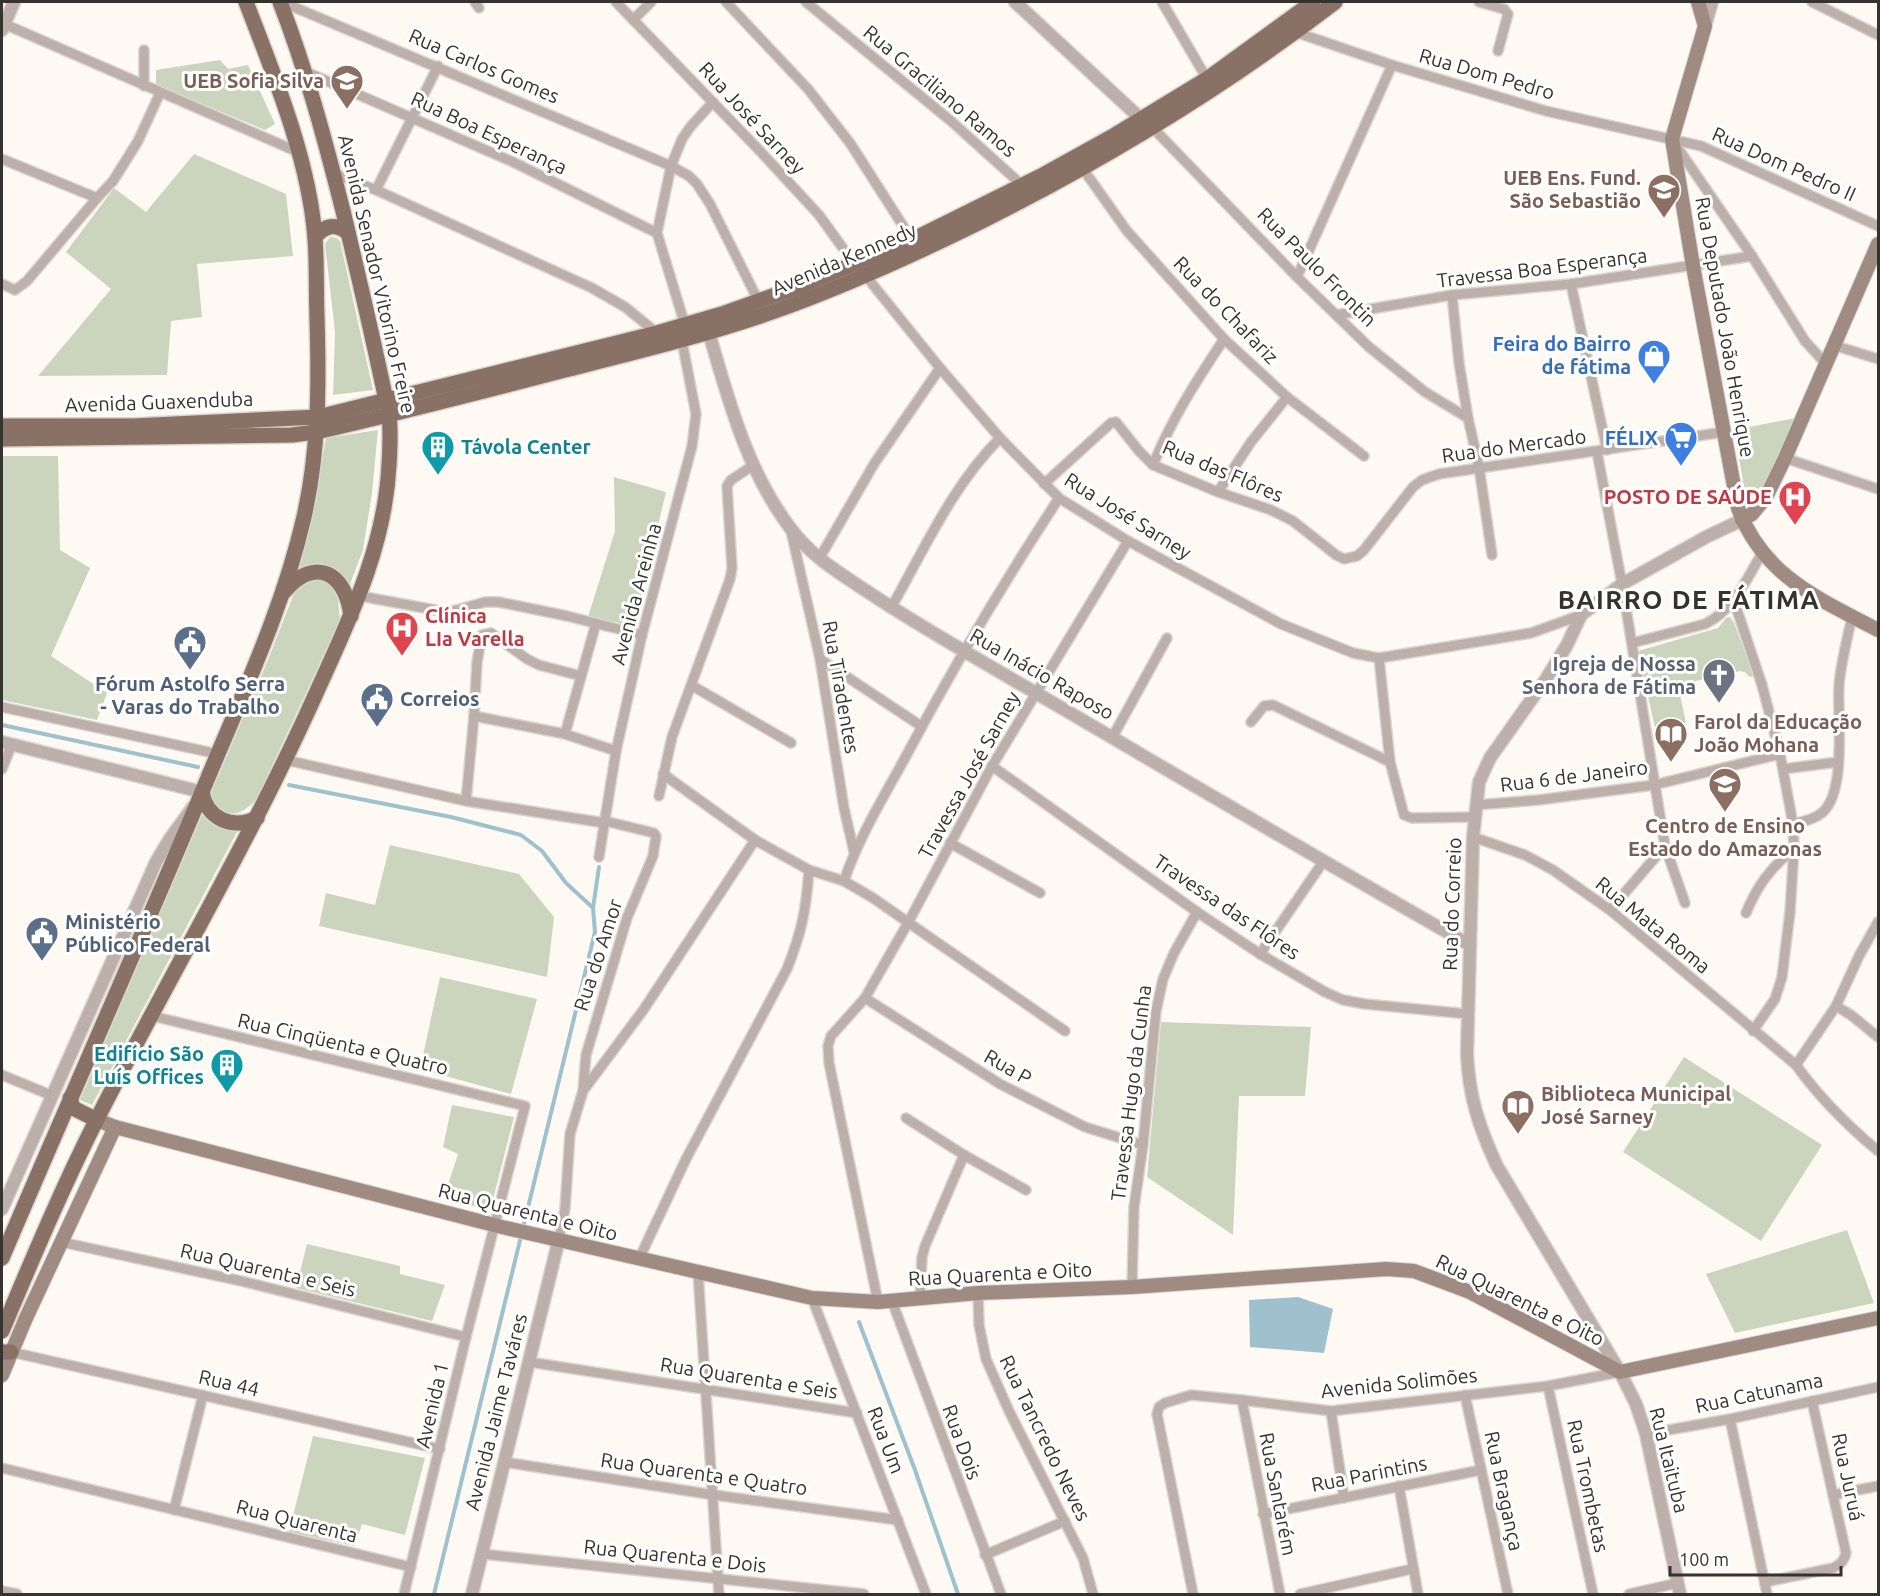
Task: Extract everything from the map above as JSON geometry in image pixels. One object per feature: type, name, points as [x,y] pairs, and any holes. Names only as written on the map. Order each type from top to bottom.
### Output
[{"type":"main road","points":[[2,1258],[201,796],[277,611],[304,519],[317,424],[315,237],[306,180],[298,152],[268,58],[246,2]]},
{"type":"main road","name":"Avenida Kennedy","points":[[388,408],[657,333],[709,333],[775,311],[1083,169],[1313,2]]},
{"type":"main road","name":"Avenida Kennedy","points":[[916,246],[1022,185],[1222,84],[1335,2]]},
{"type":"main road","points":[[1698,2],[1705,26]]},
{"type":"main road","name":"Avenida Senador Vitorino Freire","points":[[2,1331],[97,1120],[286,760],[360,596],[384,513],[391,429],[388,408],[348,233],[288,3]]},
{"type":"main road","name":"Rua Deputado João Henrique","points":[[1705,26],[1672,139],[1693,266],[1735,494],[1742,520],[1762,553],[1786,576],[1805,591],[1878,630]]},
{"type":"main road","points":[[298,152],[325,144]]},
{"type":"main road","points":[[315,237],[323,229],[331,226],[340,227],[348,233]]},
{"type":"main road","points":[[1742,520],[1760,506],[1785,458],[1878,244]]},
{"type":"main road","name":"Avenida Kennedy","points":[[317,424],[683,333],[759,302],[860,270]]},
{"type":"main road","name":"Avenida Guaxenduba","points":[[2,426],[317,424]]},
{"type":"main road","name":"Avenida Guaxenduba","points":[[2,439],[292,435],[317,424]]},
{"type":"main road","points":[[292,435],[309,446],[313,457]]},
{"type":"main road","points":[[282,594],[301,577],[314,572],[324,572],[332,575],[342,586],[349,600],[351,616]]},
{"type":"main road","points":[[201,796],[208,810],[219,819],[237,823],[257,818]]},
{"type":"main road","points":[[70,1098],[73,1108],[97,1120]]},
{"type":"main road","points":[[2,1375],[6,1352],[115,1127],[107,1101]]},
{"type":"main road","name":"Rua Quarenta e Oito","points":[[97,1120],[115,1127],[498,1226],[812,1298],[885,1301],[978,1293],[1132,1287],[1386,1269],[1414,1271],[1470,1293],[1620,1372]]},
{"type":"main road","points":[[1620,1372],[1878,1321]]},
{"type":"street","points":[[14,2],[2,26],[298,152]]},
{"type":"street","name":"Rua José Sarney","points":[[616,2],[819,215],[860,270],[940,368],[1000,438],[1059,498],[1128,541],[1281,624],[1353,653],[1379,658]]},
{"type":"street","points":[[633,20],[651,2]]},
{"type":"street","points":[[726,2],[808,89],[850,142],[916,246]]},
{"type":"street","name":"Rua Graciliano Ramos","points":[[806,2],[951,121],[1022,185]]},
{"type":"street","name":"Rua Paulo Frontin","points":[[1015,2],[1147,123],[1297,277],[1369,346],[1425,392],[1468,418]]},
{"type":"street","points":[[1162,2],[1207,79]]},
{"type":"street","points":[[1479,2],[1504,9],[1508,15],[1498,51]]},
{"type":"street","name":"Rua Deputado João Henrique","points":[[1705,26],[1712,2]]},
{"type":"street","points":[[1812,2],[1878,35]]},
{"type":"street","name":"Rua Carlos Gomes","points":[[288,3],[671,166],[689,176],[710,204],[759,302]]},
{"type":"street","name":"Rua Dom Pedro","points":[[1295,32],[1392,65],[1546,111],[1672,139]]},
{"type":"street","points":[[144,50],[144,86]]},
{"type":"street","points":[[1297,277],[1392,65]]},
{"type":"street","points":[[376,190],[438,66]]},
{"type":"street","name":"Rua Boa Esperança","points":[[304,71],[513,162],[657,233]]},
{"type":"street","points":[[2,284],[15,290],[21,287],[113,181],[138,141],[160,93]]},
{"type":"street","points":[[657,233],[671,166],[682,139],[713,102]]},
{"type":"street","points":[[1672,139],[1752,256],[1805,341],[1825,363]]},
{"type":"street","name":"Rua Dom Pedro II","points":[[1672,139],[1713,150],[1878,226]]},
{"type":"street","points":[[2,159],[96,198]]},
{"type":"street","name":"Rua do Chafariz","points":[[1083,169],[1127,231],[1224,339],[1287,397],[1364,456]]},
{"type":"street","points":[[333,173],[376,190],[592,288],[625,307],[657,333]]},
{"type":"street","name":"Avenida Areinha","points":[[599,857],[616,751],[642,634],[692,446],[696,414],[683,333],[657,233]]},
{"type":"street","name":"Travessa Boa Esperança","points":[[1336,315],[1452,295],[1572,284],[1752,256]]},
{"type":"street","points":[[1572,284],[1608,450]]},
{"type":"street","points":[[1452,295],[1459,363],[1479,467],[1492,555]]},
{"type":"street","name":"Rua Inácio Raposo","points":[[709,333],[734,419],[752,466],[790,528],[819,560],[891,608],[1323,862],[1470,945]]},
{"type":"street","points":[[1153,465],[1187,395],[1224,339]]},
{"type":"street","points":[[1833,345],[1878,359]]},
{"type":"street","points":[[819,560],[874,464],[940,368]]},
{"type":"street","points":[[1218,492],[1251,442],[1287,397]]},
{"type":"street","name":"Rua das Flôres","points":[[1044,484],[1114,422],[1119,423],[1139,451],[1153,465],[1218,492],[1271,510],[1293,521],[1344,559]]},
{"type":"street","name":"Rua do Mercado","points":[[1344,559],[1357,556],[1364,550],[1413,487],[1422,480],[1438,474],[1724,432]]},
{"type":"street","points":[[891,608],[957,492],[978,461],[1000,438]]},
{"type":"street","points":[[1597,452],[1622,584],[1665,846],[1685,903]]},
{"type":"street","points":[[1785,458],[1878,489]]},
{"type":"street","points":[[659,796],[672,737],[730,579],[732,568],[727,486],[731,480],[752,466]]},
{"type":"street","points":[[844,881],[854,852],[921,726],[1026,548],[1059,498]]},
{"type":"street","name":"Rua do Correio","points":[[1620,1372],[1497,1166],[1483,1135],[1468,1083],[1473,837],[1479,782],[1490,758],[1567,645],[1581,615],[1622,584],[1707,536],[1742,520]]},
{"type":"street","name":"Rua Tiradentes","points":[[790,528],[820,659],[844,808],[854,852]]},
{"type":"street","name":"Travessa José Sarney","points":[[865,999],[992,766],[1128,541]]},
{"type":"street","points":[[1632,643],[1705,624],[1721,614],[1734,601],[1762,553]]},
{"type":"street","points":[[360,596],[446,612],[485,602],[499,602],[642,634]]},
{"type":"street","points":[[1734,601],[1762,685],[1780,754],[1793,824],[1794,849],[1790,912],[1782,977],[1775,999],[1753,1031]]},
{"type":"street","points":[[1390,762],[1379,658],[1531,633],[1581,615]]},
{"type":"street","points":[[1793,824],[1815,817],[1822,812],[1828,805],[1834,786],[1840,736],[1839,687],[1852,617]]},
{"type":"street","points":[[565,734],[596,623]]},
{"type":"street","points":[[466,801],[477,662],[482,635],[491,633],[526,659],[539,665],[581,676]]},
{"type":"street","points":[[1112,738],[1167,638]]},
{"type":"street","points":[[820,659],[921,726]]},
{"type":"street","points":[[691,685],[791,743]]},
{"type":"street","points":[[1251,722],[1264,706],[1273,705],[1390,762]]},
{"type":"street","points":[[2,707],[218,754]]},
{"type":"street","points":[[474,716],[565,734],[616,751]]},
{"type":"street","points":[[2,770],[7,743],[201,796],[183,819],[156,862],[2,1209]]},
{"type":"street","name":"Rua 6 de Janeiro","points":[[1390,762],[1401,810],[1408,817],[1416,818],[1654,785],[1780,754]]},
{"type":"street","points":[[286,760],[466,801],[605,822]]},
{"type":"street","points":[[1783,769],[1838,762]]},
{"type":"street","name":"Travessa das Flôres","points":[[992,766],[1197,912],[1260,954],[1342,1000],[1468,1014]]},
{"type":"street","points":[[663,774],[755,840],[809,870],[844,881],[909,921],[1065,1031]]},
{"type":"street","name":"Rua do Amor","points":[[583,1091],[586,1055],[627,918],[652,855],[656,836],[654,833],[605,822]]},
{"type":"street","name":"Rua Mata Roma","points":[[1473,837],[1525,855],[1553,870],[1610,910],[1796,1065],[1814,1088],[1878,1151]]},
{"type":"street","points":[[559,1239],[565,1209],[570,1134],[583,1091],[644,1009],[755,840]]},
{"type":"street","points":[[950,843],[1040,893]]},
{"type":"street","points":[[1610,910],[1665,846]]},
{"type":"street","points":[[1746,913],[1761,881],[1779,861],[1794,849]]},
{"type":"street","points":[[1260,954],[1323,862]]},
{"type":"street","points":[[639,1259],[686,1159],[787,969],[799,939],[805,913],[809,870]]},
{"type":"street","name":"Travessa Hugo da Cunha","points":[[1132,1287],[1134,1207],[1143,1145],[1156,1011],[1174,953],[1197,912]]},
{"type":"street","points":[[1796,1065],[1836,1006],[1878,922]]},
{"type":"street","name":"Rua P","points":[[865,999],[1026,1098],[1084,1127],[1143,1145]]},
{"type":"street","name":"Rua Dois","points":[[865,999],[831,1036],[828,1046],[833,1089],[885,1301],[1000,1594]]},
{"type":"street","points":[[1836,1006],[1878,1037]]},
{"type":"street","name":"Rua Cinqüenta e Quatro","points":[[152,1016],[525,1106],[498,1226]]},
{"type":"street","points":[[2,1075],[52,1096]]},
{"type":"street","points":[[906,1118],[964,1155],[1026,1190]]},
{"type":"street","points":[[920,1298],[922,1257],[925,1246],[964,1155]]},
{"type":"street","name":"Avenida 1","points":[[404,1594],[466,1337],[498,1226]]},
{"type":"street","name":"Avenida Jaime Taváres","points":[[472,1594],[559,1239]]},
{"type":"street","name":"Rua Quarenta e Seis","points":[[61,1242],[242,1281],[466,1337]]},
{"type":"street","points":[[698,1272],[719,1594]]},
{"type":"street","name":"Rua Tancredo Neves","points":[[978,1293],[979,1324],[986,1359],[1009,1412],[1083,1558],[1094,1594]]},
{"type":"street","name":"Rua Um","points":[[812,1298],[926,1594]]},
{"type":"street","name":"Rua 44","points":[[6,1352],[440,1449]]},
{"type":"street","name":"Rua Quarenta e Seis","points":[[529,1362],[857,1413]]},
{"type":"street","name":"Avenida Solimões","points":[[1193,1594],[1157,1414],[1159,1407],[1165,1403],[1191,1395],[1330,1412],[1548,1386],[1620,1372]]},
{"type":"street","name":"Rua Itaituba","points":[[1620,1372],[1636,1404],[1646,1434],[1679,1588]]},
{"type":"street","name":"Rua Trombetas","points":[[1548,1386],[1593,1594]]},
{"type":"street","name":"Rua Catunama","points":[[1646,1434],[1730,1419],[1878,1387]]},
{"type":"street","points":[[174,1510],[203,1395]]},
{"type":"street","name":"Rua Bragança","points":[[1465,1395],[1508,1594]]},
{"type":"street","name":"Rua Santarém","points":[[1242,1400],[1280,1594]]},
{"type":"street","name":"Rua Juruá","points":[[1765,1582],[1833,1568],[1843,1562],[1846,1552],[1812,1401]]},
{"type":"street","points":[[1330,1412],[1344,1497]]},
{"type":"street","points":[[1730,1419],[1767,1594]]},
{"type":"street","name":"Rua Quarenta e Quatro","points":[[504,1462],[714,1495],[898,1520]]},
{"type":"street","name":"Rua Quarenta","points":[[2,1468],[411,1567]]},
{"type":"street","name":"Rua Parintins","points":[[1263,1514],[1481,1470]]},
{"type":"street","points":[[1399,1486],[1418,1594]]},
{"type":"street","points":[[1833,1495],[1878,1486]]},
{"type":"street","points":[[985,1555],[1065,1521]]},
{"type":"street","name":"Rua Quarenta e Dois","points":[[482,1554],[864,1594]]},
{"type":"street","points":[[1300,1594],[1412,1569]]},
{"type":"street","points":[[1629,1594],[1679,1588]]},
{"type":"street","points":[[2,1591],[17,1594]]},
{"type":"green space","points":[[220,60],[228,69],[248,65],[275,124],[265,130],[156,85],[156,70]]},
{"type":"green space","points":[[194,154],[286,194],[293,256],[197,264],[202,317],[171,321],[167,375],[38,376],[111,289],[66,252],[114,188],[146,212]]},
{"type":"green space","points":[[330,237],[340,241],[373,390],[333,395],[335,332],[325,244]]},
{"type":"green space","points":[[1796,418],[1763,493],[1745,492],[1734,430]]},
{"type":"green space","points":[[378,430],[372,493],[363,550],[349,587],[338,574],[328,568],[316,566],[299,569],[326,438]]},
{"type":"green space","points":[[2,456],[58,456],[60,550],[90,568],[51,656],[107,693],[97,720],[2,700]]},
{"type":"green space","points":[[614,477],[666,492],[634,626],[588,617],[615,531]]},
{"type":"green space","points":[[327,579],[337,592],[340,620],[256,800],[245,810],[234,814],[223,812],[211,802],[211,793],[294,593],[306,580]]},
{"type":"green space","points":[[1730,617],[1754,676],[1750,677],[1740,671],[1678,685],[1686,723],[1655,728],[1638,651],[1718,628],[1726,618]]},
{"type":"green space","points":[[203,813],[239,828],[92,1105],[80,1100]]},
{"type":"green space","points":[[390,845],[519,874],[554,917],[547,977],[319,926],[326,893],[375,905]]},
{"type":"green space","points":[[440,977],[537,999],[511,1094],[420,1069]]},
{"type":"green space","points":[[1161,1022],[1311,1027],[1305,1096],[1239,1096],[1233,1235],[1147,1177]]},
{"type":"green space","points":[[1684,1057],[1822,1145],[1761,1241],[1623,1152]]},
{"type":"green space","points":[[452,1105],[514,1117],[490,1211],[444,1197],[458,1154],[443,1147]]},
{"type":"green space","points":[[1847,1230],[1874,1303],[1735,1333],[1706,1274]]},
{"type":"green space","points":[[307,1244],[400,1266],[400,1274],[445,1285],[432,1321],[296,1288]]},
{"type":"green space","points":[[313,1436],[425,1458],[405,1535],[362,1524],[355,1546],[289,1532]]},
{"type":"water","points":[[1298,1297],[1333,1309],[1324,1353],[1250,1347],[1249,1300]]},
{"type":"waterway","points":[[2,725],[198,767]]},
{"type":"waterway","points":[[289,785],[451,817],[521,835],[542,851],[566,883],[592,907]]},
{"type":"waterway","points":[[434,1594],[595,932],[593,908],[599,867]]},
{"type":"waterway","points":[[859,1322],[915,1470],[958,1594]]},
{"type":"place","name":"UEB Sofia Silva","points":[[347,110]]},
{"type":"place","name":"UEB Ens. Fund. São Sebastião","points":[[1664,219]]},
{"type":"place","name":"Feira do Bairro de fátima","points":[[1654,385]]},
{"type":"place","name":"FÉLIX","points":[[1681,467]]},
{"type":"place","name":"Távola Center","points":[[438,476]]},
{"type":"place","name":"POSTO DE SAÚDE","points":[[1795,526]]},
{"type":"place","name":"Clínica LIa Varella","points":[[402,657]]},
{"type":"place","name":"Fórum Astolfo Serra - Varas do Trabalho","points":[[190,671]]},
{"type":"place","name":"Igreja de Nossa Senhora de Fátima","points":[[1719,704]]},
{"type":"place","name":"Correios","points":[[377,728]]},
{"type":"place","name":"Farol da Educação João Mohana","points":[[1671,763]]},
{"type":"place","name":"Centro de Ensino Estado do Amazonas","points":[[1725,813]]},
{"type":"place","name":"Ministério Público Federal","points":[[42,962]]},
{"type":"place","name":"Edifício São Luís Offices","points":[[227,1094]]},
{"type":"place","name":"Biblioteca Municipal José Sarney","points":[[1518,1135]]},
{"type":"district","name":"BAIRRO DE FÁTIMA","points":[[1689,600]]}]
